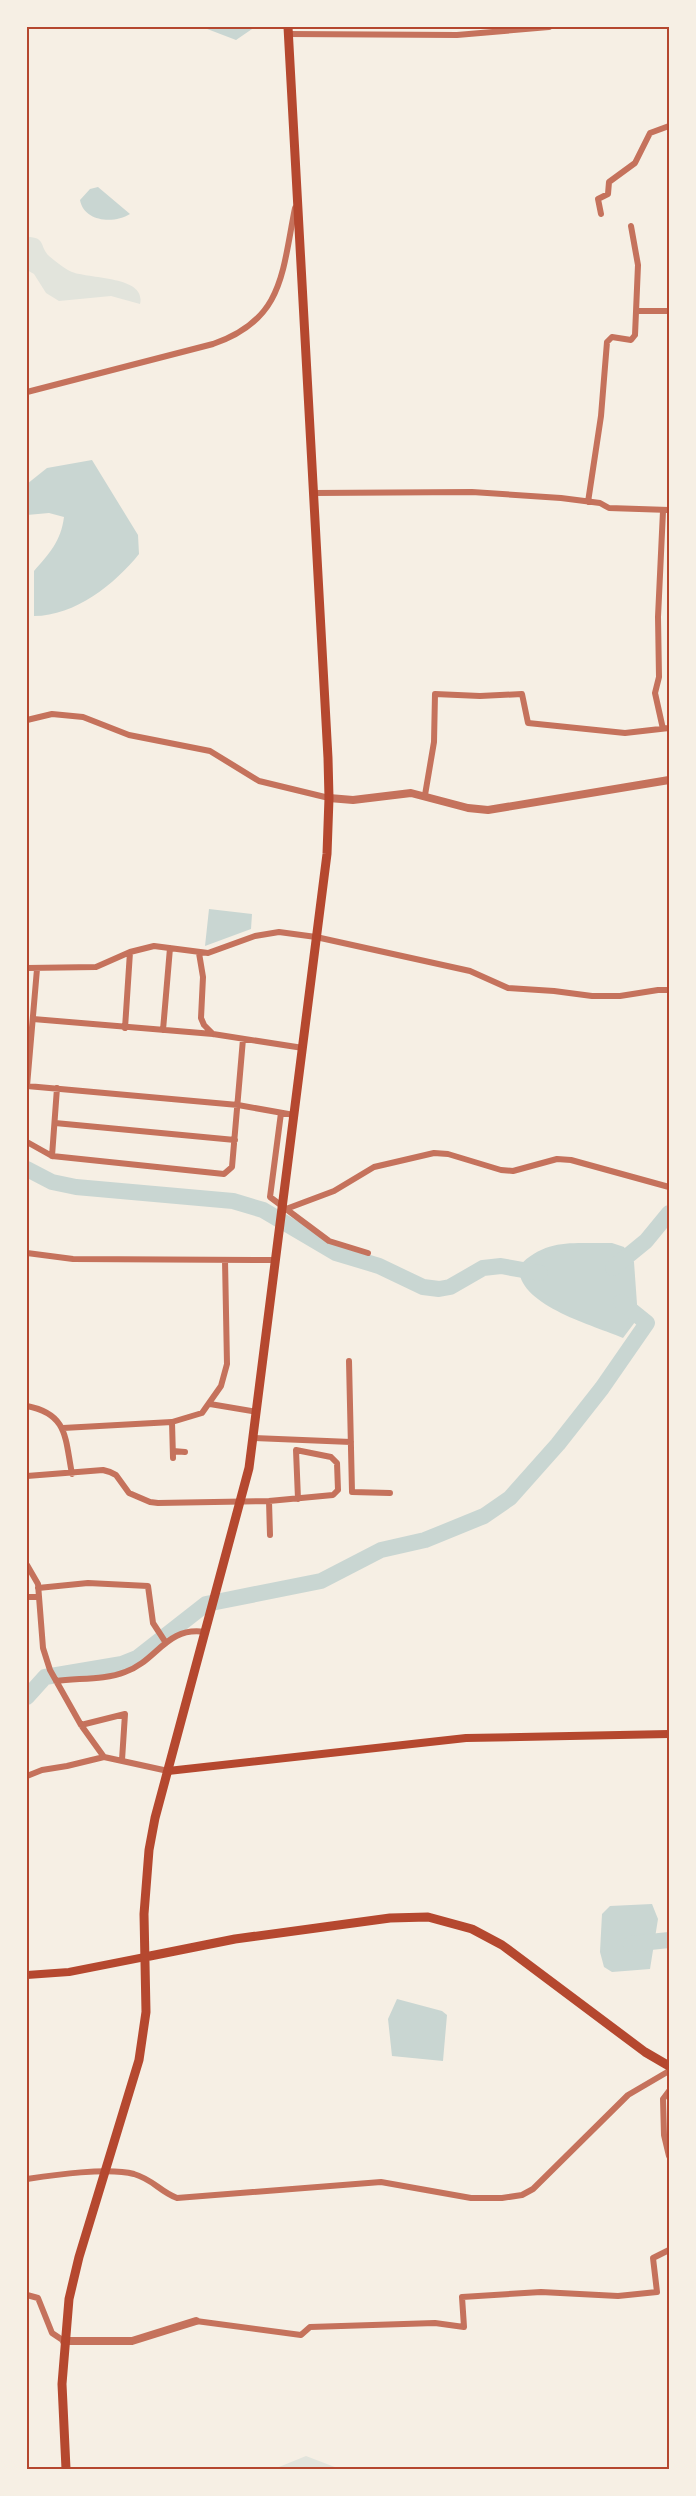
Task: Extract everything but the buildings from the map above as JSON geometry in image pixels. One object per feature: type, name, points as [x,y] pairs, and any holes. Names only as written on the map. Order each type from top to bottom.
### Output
[{"type":"main road","points":[[66,2469],[62,2384],[69,2299],[79,2257],[144,2038],[146,2012],[145,1880],[155,1818],[241,1502],[253,1438],[278,1227],[324,884],[329,798],[288,30]]},
{"type":"main road","points":[[168,1771],[466,1738],[669,1734]]},
{"type":"main road","points":[[27,1975],[69,1971],[235,1939],[390,1918],[428,1917],[472,1929],[502,1945],[645,2052],[669,2066]]},
{"type":"street","points":[[288,30],[457,35],[549,27]]},
{"type":"street","points":[[601,214],[598,199],[608,194],[609,182],[635,163],[650,133],[669,126]]},
{"type":"street","points":[[27,392],[213,344],[231,338],[249,327],[272,302],[280,284],[296,201]]},
{"type":"street","points":[[588,502],[601,416],[608,342],[612,337],[631,340],[636,335],[638,265],[631,226]]},
{"type":"street","points":[[636,311],[669,311]]},
{"type":"street","points":[[314,493],[472,492],[530,498],[550,497],[600,503],[609,508],[666,511],[665,557],[658,617],[659,677],[655,693],[666,728],[625,733],[528,723],[522,694],[480,696],[435,694],[434,742],[425,795]]},
{"type":"street","points":[[659,677],[669,677]]},
{"type":"street","points":[[27,720],[52,714],[83,717],[129,735],[210,751],[259,781],[329,798],[353,800],[397,793],[425,795],[468,808],[488,810],[669,780]]},
{"type":"street","points":[[27,968],[96,968],[130,951],[154,946],[199,953],[217,951],[267,933],[279,932],[316,937],[470,971],[508,988],[592,996],[620,996],[669,990]]},
{"type":"street","points":[[163,1030],[170,948]]},
{"type":"street","points":[[125,1028],[130,951]]},
{"type":"street","points":[[199,953],[203,977],[201,1018],[213,1034]]},
{"type":"street","points":[[38,969],[27,1086],[238,1105],[294,1115]]},
{"type":"street","points":[[33,1019],[213,1034],[303,1048]]},
{"type":"street","points":[[27,1142],[52,1156],[224,1174],[232,1167],[243,1039]]},
{"type":"street","points":[[52,1156],[57,1088]]},
{"type":"street","points":[[281,1113],[270,1197],[328,1240],[368,1253]]},
{"type":"street","points":[[55,1123],[235,1140]]},
{"type":"street","points":[[286,1209],[334,1191],[375,1167],[441,1153],[501,1170],[513,1171],[557,1159],[571,1160],[669,1187]]},
{"type":"street","points":[[27,1253],[73,1259],[274,1260]]},
{"type":"street","points":[[63,1428],[172,1422],[193,1418],[202,1413],[221,1386],[227,1364],[225,1260]]},
{"type":"street","points":[[349,1361],[352,1492],[390,1493]]},
{"type":"street","points":[[210,1404],[257,1413]]},
{"type":"street","points":[[27,1406],[50,1413],[63,1428],[72,1474]]},
{"type":"street","points":[[172,1422],[173,1455],[185,1452]]},
{"type":"street","points":[[253,1438],[351,1442]]},
{"type":"street","points":[[27,1476],[102,1470],[116,1475],[129,1493],[150,1502],[269,1501],[298,1499],[333,1495],[338,1490],[337,1463],[331,1457],[296,1450],[298,1499]]},
{"type":"street","points":[[269,1501],[270,1535]]},
{"type":"street","points":[[27,1565],[38,1588],[43,1648],[50,1670],[81,1725],[104,1757]]},
{"type":"street","points":[[38,1588],[88,1583],[148,1586],[151,1613],[157,1632],[165,1641]]},
{"type":"street","points":[[27,1597],[38,1597]]},
{"type":"street","points":[[56,1681],[125,1672],[137,1666],[165,1641],[183,1632],[205,1632]]},
{"type":"street","points":[[81,1725],[125,1714],[122,1760]]},
{"type":"street","points":[[27,1776],[42,1770],[104,1757],[168,1771]]},
{"type":"street","points":[[27,2179],[52,2175],[131,2173],[154,2181],[164,2193],[177,2198],[381,2182],[471,2198],[522,2195],[533,2189],[628,2095],[669,2071]]},
{"type":"street","points":[[669,2091],[663,2099],[664,2135],[669,2156]]},
{"type":"street","points":[[27,2295],[38,2298],[52,2332],[64,2341],[132,2341],[196,2321],[302,2335],[310,2327],[435,2323],[464,2327],[462,2297],[541,2292],[618,2296],[657,2292],[653,2258],[669,2250]]},
{"type":"shaded area","points":[[202,27],[255,27],[236,40]]},
{"type":"shaded area","points":[[98,187],[130,214],[108,220],[93,217],[87,213],[80,200],[90,189]]},
{"type":"shaded area","points":[[27,237],[40,240],[49,256],[72,272],[115,280],[135,288],[140,295],[140,304],[111,296],[59,301],[46,293],[34,274],[27,270]]},
{"type":"shaded area","points":[[92,460],[138,535],[139,554],[106,587],[93,596],[64,611],[34,616],[34,571],[57,540],[64,517],[49,513],[27,515],[27,484],[47,468]]},
{"type":"shaded area","points":[[209,909],[252,914],[251,929],[205,946]]},
{"type":"shaded area","points":[[612,1243],[624,1247],[634,1262],[638,1318],[623,1338],[559,1312],[530,1292],[521,1280],[519,1266],[540,1250],[562,1244]]},
{"type":"shaded area","points":[[652,1904],[658,1919],[650,1969],[612,1972],[604,1967],[600,1952],[602,1914],[610,1906]]},
{"type":"shaded area","points":[[397,1999],[442,2011],[447,2015],[443,2061],[392,2056],[388,2019]]},
{"type":"shaded area","points":[[306,2456],[340,2469],[274,2469]]},
{"type":"waterway","points":[[27,1169],[52,1182],[76,1187],[233,1201],[263,1210],[336,1253],[379,1266],[423,1287],[439,1289],[450,1287],[483,1268],[501,1266],[540,1273]]},
{"type":"waterway","points":[[613,1268],[646,1241],[669,1213]]},
{"type":"waterway","points":[[27,1697],[45,1677],[122,1664],[137,1658],[206,1604],[321,1581],[381,1550],[425,1540],[484,1516],[510,1498],[558,1444],[602,1388],[647,1323],[621,1302]]},
{"type":"waterway","points":[[631,1944],[669,1940]]}]
